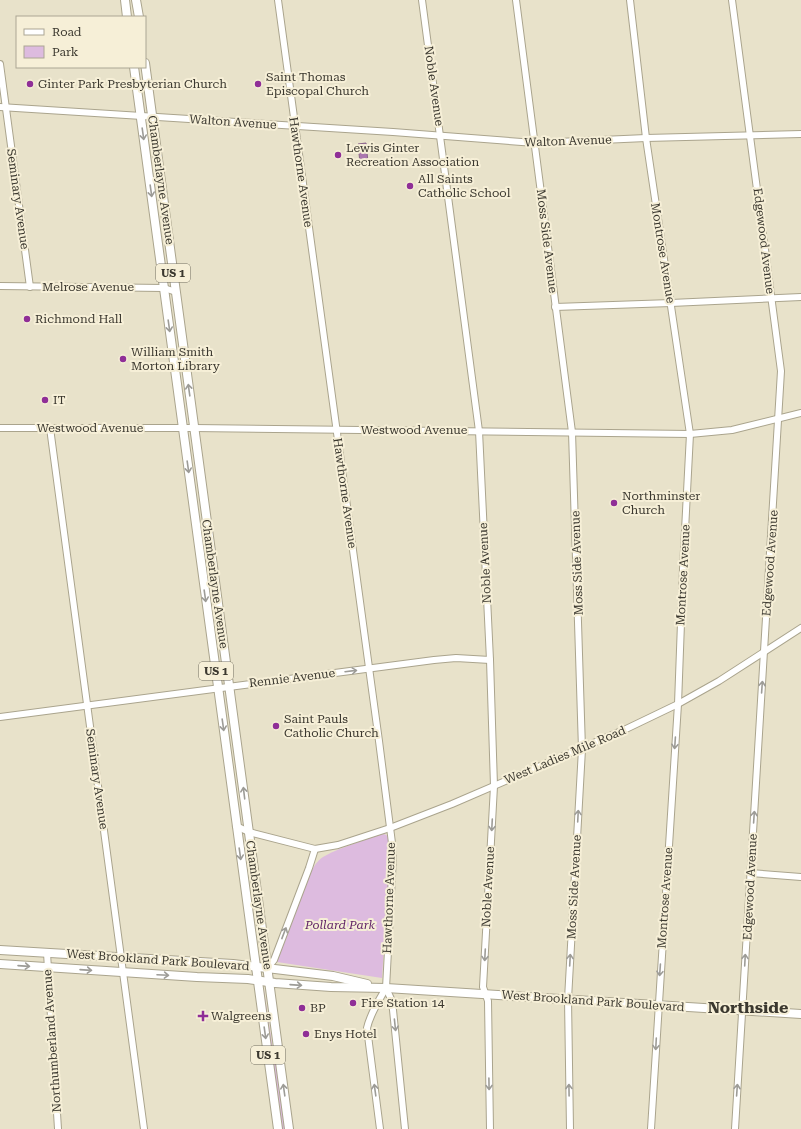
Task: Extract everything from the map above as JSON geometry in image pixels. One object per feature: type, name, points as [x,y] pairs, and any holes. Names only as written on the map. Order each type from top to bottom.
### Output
[{"type":"main road","points":[[125,0],[127,16]]},
{"type":"main road","points":[[136,0],[139,16]]},
{"type":"main road","name":"Chamberlayne Avenue","points":[[134,68],[278,1129]]},
{"type":"main road","name":"Chamberlayne Avenue","points":[[146,68],[289,1129]]},
{"type":"main road","name":"West Brookland Park Boulevard","points":[[0,950],[256,966],[333,976],[386,988]]},
{"type":"main road","name":"West Brookland Park Boulevard","points":[[0,964],[124,973],[258,980],[331,987],[386,988],[801,1014]]},
{"type":"street","name":"Hawthorne Avenue","points":[[278,0],[369,669],[393,857],[386,988],[368,1023],[380,1129]]},
{"type":"street","name":"Noble Avenue","points":[[422,0],[479,431],[490,660],[494,786],[483,987],[488,1001],[490,1129]]},
{"type":"street","name":"Moss Side Avenue","points":[[516,0],[572,432],[582,749],[568,999],[570,1129]]},
{"type":"street","name":"Montrose Avenue","points":[[630,0],[646,138],[690,434],[678,704],[651,1129]]},
{"type":"street","name":"Edgewood Avenue","points":[[732,0],[781,371],[735,1129]]},
{"type":"street","name":"Seminary Avenue","points":[[0,64],[3,108],[30,286]]},
{"type":"street","name":"Walton Avenue","points":[[3,108],[295,126],[535,144],[646,138],[801,134]]},
{"type":"street","name":"Melrose Avenue","points":[[0,286],[164,288],[176,292]]},
{"type":"street","points":[[556,306],[671,303],[801,297]]},
{"type":"street","name":"Westwood Avenue","points":[[0,428],[194,428],[690,434],[732,430],[801,414]]},
{"type":"street","name":"Seminary Avenue","points":[[50,428],[144,1129]]},
{"type":"street","name":"West Ladies Mile Road","points":[[236,826],[249,832],[315,849],[338,845],[390,828],[452,804],[626,730],[678,704],[719,681],[801,628]]},
{"type":"street","name":"Rennie Avenue","points":[[0,716],[450,659],[490,660]]},
{"type":"street","points":[[268,968],[274,960],[315,849]]},
{"type":"street","points":[[750,873],[801,877]]},
{"type":"street","name":"Northumberland Avenue","points":[[47,953],[58,1129]]},
{"type":"street","name":"Hawthorne Avenue","points":[[386,988],[392,999],[405,1129]]},
{"type":"green space","name":"Pollard Park","points":[[384,834],[388,836],[390,854],[382,978],[277,962],[311,872],[317,862],[335,851]]},
{"type":"green space","points":[[264,990],[273,1050],[279,1075],[286,1129],[281,1129],[262,991]]},
{"type":"shaded area","points":[[366,143],[368,162],[360,163],[358,144]]},
{"type":"place","name":"Ginter Park Presbyterian Church","points":[[30,84]]},
{"type":"place","name":"Saint Thomas Episcopal Church","points":[[258,84]]},
{"type":"place","name":"Lewis Ginter Recreation Association","points":[[338,155]]},
{"type":"place","name":"All Saints Catholic School","points":[[410,186]]},
{"type":"place","name":"Richmond Hall","points":[[27,319]]},
{"type":"place","name":"William Smith Morton Library","points":[[123,359]]},
{"type":"place","name":"IT","points":[[45,400]]},
{"type":"place","name":"Northminster Church","points":[[614,503]]},
{"type":"place","name":"Saint Pauls Catholic Church","points":[[276,726]]},
{"type":"place","name":"Fire Station 14","points":[[353,1003]]},
{"type":"place","name":"BP","points":[[302,1008]]},
{"type":"place","name":"Walgreens","points":[[203,1016]]},
{"type":"place","name":"Enys Hotel","points":[[306,1034]]},
{"type":"district","name":"Northside","points":[[748,1007]]}]
